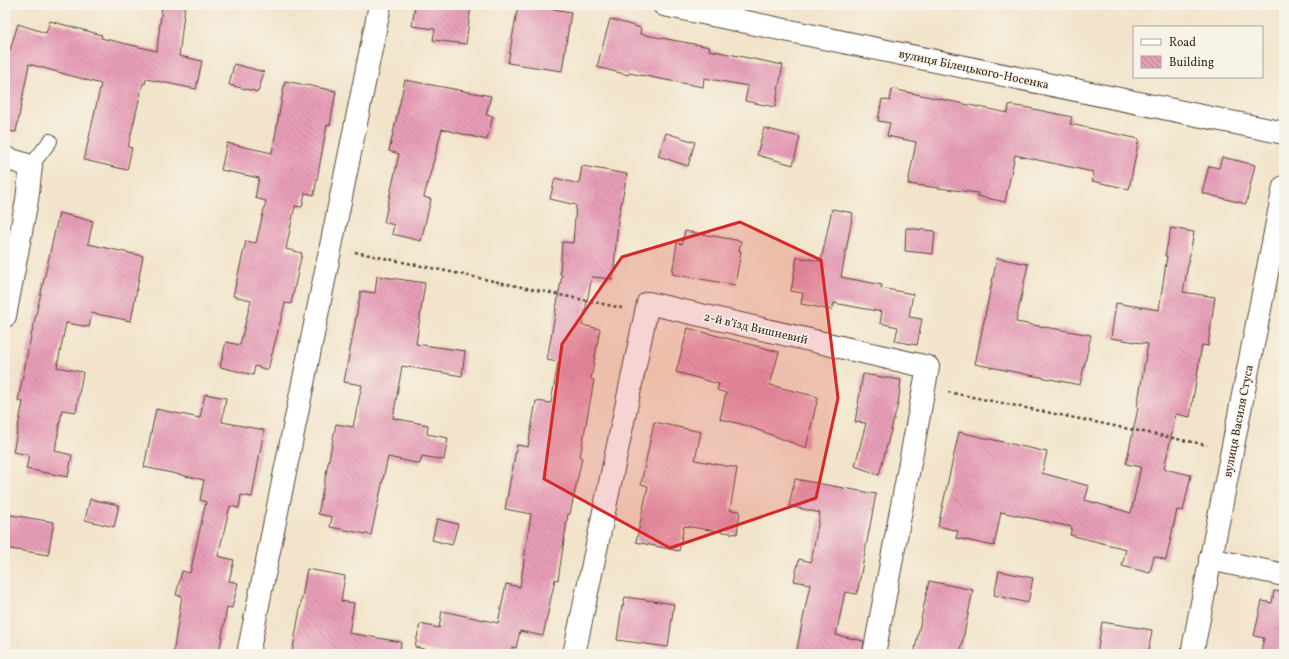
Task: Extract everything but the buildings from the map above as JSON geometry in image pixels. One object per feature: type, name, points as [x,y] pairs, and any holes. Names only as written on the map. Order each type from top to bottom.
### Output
[{"type":"street","points":[[248,654],[380,5]]},
{"type":"street","name":"вулиця Білецького-Носенка","points":[[664,5],[1284,133]]},
{"type":"street","points":[[5,158],[31,166],[27,200],[5,316]]},
{"type":"street","name":"вулиця Василя Стуса","points":[[1192,654],[1284,187]]},
{"type":"street","name":"2-й вʼїзд Вишневий","points":[[646,313],[648,303],[928,367],[874,654]]},
{"type":"street","points":[[574,654],[646,313]]},
{"type":"street","points":[[1210,560],[1284,575]]},
{"type":"lane","points":[[31,166],[50,141]]},
{"type":"path","points":[[332,247],[646,313]]},
{"type":"path","points":[[924,387],[1232,450]]},
{"type":"highlighted area","points":[[740,222],[821,260],[838,398],[816,498],[670,548],[544,479],[562,344],[622,257]]}]
